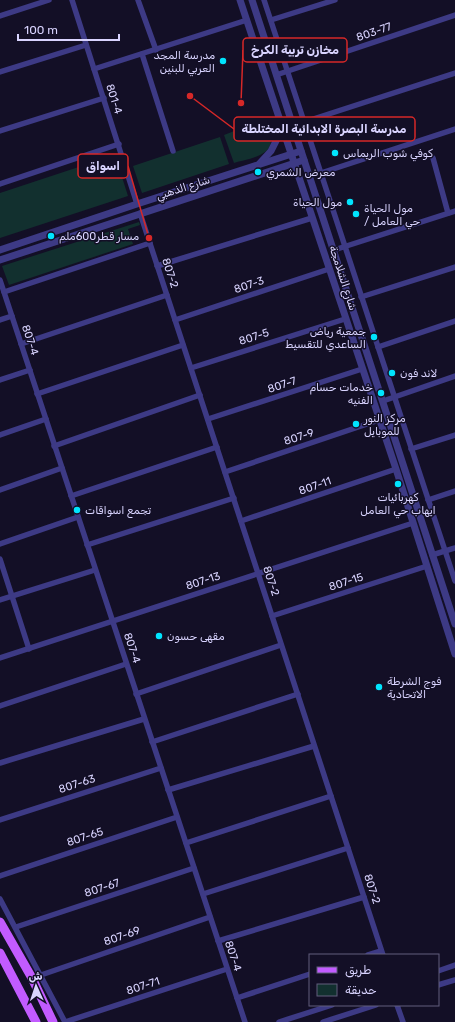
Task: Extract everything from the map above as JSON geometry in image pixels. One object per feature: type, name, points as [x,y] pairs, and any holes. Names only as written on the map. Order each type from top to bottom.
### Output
[{"type":"main road","points":[[0,922],[32,978],[53,1022]]},
{"type":"main road","points":[[0,953],[36,1022]]},
{"type":"street","points":[[0,16],[49,0]]},
{"type":"street","name":"801-4","points":[[72,0],[137,204]]},
{"type":"street","points":[[138,0],[156,50]]},
{"type":"street","name":"شارع الشلامجة","points":[[240,0],[290,155],[294,163],[396,469],[455,654]]},
{"type":"street","name":"شارع الشلامجة","points":[[252,0],[455,624]]},
{"type":"street","points":[[264,0],[455,581]]},
{"type":"street","points":[[271,20],[335,0]]},
{"type":"street","name":"803-77","points":[[276,75],[455,15]]},
{"type":"street","points":[[94,69],[247,20]]},
{"type":"street","points":[[0,72],[86,45]]},
{"type":"street","points":[[142,54],[173,151]]},
{"type":"street","points":[[304,122],[455,73]]},
{"type":"street","points":[[0,131],[104,98]]},
{"type":"street","points":[[260,164],[271,151],[282,128]]},
{"type":"street","points":[[321,173],[455,129]]},
{"type":"street","points":[[0,184],[119,144]]},
{"type":"street","name":"شارع الذهبي","points":[[0,250],[137,204],[301,152]]},
{"type":"street","points":[[432,158],[448,213]]},
{"type":"street","name":"شارع الذهبي","points":[[0,260],[304,160]]},
{"type":"street","points":[[334,250],[455,211]]},
{"type":"street","name":"807-2","points":[[140,213],[382,953]]},
{"type":"street","points":[[157,266],[312,218]]},
{"type":"street","points":[[4,292],[150,243]]},
{"type":"street","points":[[361,297],[455,266]]},
{"type":"street","name":"807-3","points":[[175,320],[329,269]]},
{"type":"street","name":"807-4","points":[[0,280],[237,998],[242,1021]]},
{"type":"street","points":[[21,344],[167,295]]},
{"type":"street","points":[[0,320],[12,316]]},
{"type":"street","name":"807-5","points":[[191,368],[345,318]]},
{"type":"street","points":[[378,347],[455,322]]},
{"type":"street","points":[[37,394],[183,345]]},
{"type":"street","name":"807-7","points":[[208,419],[362,369]]},
{"type":"street","points":[[0,380],[30,370]]},
{"type":"street","points":[[383,401],[455,376]]},
{"type":"street","points":[[54,446],[200,395]]},
{"type":"street","points":[[0,435],[46,419]]},
{"type":"street","name":"807-9","points":[[225,472],[379,420]]},
{"type":"street","points":[[411,449],[455,435]]},
{"type":"street","points":[[71,496],[217,447]]},
{"type":"street","points":[[0,490],[62,468]]},
{"type":"street","name":"807-11","points":[[241,521],[396,469]]},
{"type":"street","points":[[428,500],[455,491]]},
{"type":"street","points":[[87,545],[234,498]]},
{"type":"street","points":[[0,544],[78,517]]},
{"type":"street","name":"807-13","points":[[0,658],[413,523]]},
{"type":"street","points":[[432,555],[455,548]]},
{"type":"street","points":[[0,559],[30,649]]},
{"type":"street","name":"807-15","points":[[272,616],[427,566]]},
{"type":"street","points":[[0,600],[95,570]]},
{"type":"street","points":[[136,694],[282,645]]},
{"type":"street","points":[[0,706],[126,664]]},
{"type":"street","points":[[152,742],[298,694]]},
{"type":"street","points":[[0,763],[144,719]]},
{"type":"street","points":[[168,790],[314,746]]},
{"type":"street","name":"807-63","points":[[0,820],[161,768]]},
{"type":"street","points":[[186,843],[331,796]]},
{"type":"street","name":"807-65","points":[[0,876],[177,817]]},
{"type":"street","points":[[203,894],[348,848]]},
{"type":"street","name":"807-67","points":[[16,927],[194,868]]},
{"type":"street","points":[[218,941],[364,897]]},
{"type":"street","points":[[0,899],[65,1022]]},
{"type":"street","name":"807-69","points":[[41,975],[210,917]]},
{"type":"street","points":[[439,971],[455,965]]},
{"type":"street","name":"807-71","points":[[65,1022],[227,969]]},
{"type":"street","points":[[237,998],[309,974]]},
{"type":"street","points":[[439,985],[455,980]]},
{"type":"street","points":[[279,1022],[329,1006]]},
{"type":"street","points":[[323,1022],[373,1006]]},
{"type":"street","points":[[397,1006],[403,1022]]},
{"type":"green space","points":[[265,119],[270,133],[270,146],[262,154],[234,163],[224,135]]},
{"type":"green space","points":[[220,137],[229,164],[142,193],[133,166]]},
{"type":"green space","points":[[115,155],[128,196],[0,238],[0,193]]},
{"type":"green space","points":[[139,222],[140,225],[128,229],[133,244],[9,285],[2,266]]},
{"type":"place","name":"مدرسة المجد العربي للبنين","points":[[223,61]]},
{"type":"place","name":"مدرسة البصرة الابدائية المختلطة","points":[[190,96]]},
{"type":"place","name":"مخازن تربية الكرخ","points":[[241,103]]},
{"type":"place","name":"كوفي شوب الريماس","points":[[335,153]]},
{"type":"place","name":"معرض الشمري","points":[[258,172]]},
{"type":"place","name":"مول الحياة","points":[[350,202]]},
{"type":"place","name":"مول الحياة / حي العامل","points":[[356,214]]},
{"type":"place","name":"مسار قطر600ملم","points":[[51,236]]},
{"type":"place","name":"اسواق","points":[[149,238]]},
{"type":"place","name":"جمعية رياض الساعدي للتقسيط","points":[[374,337]]},
{"type":"place","name":"لاند فون","points":[[392,373]]},
{"type":"place","name":"خدمات حسام الفنيه","points":[[381,393]]},
{"type":"place","name":"مركز النور للموبايل","points":[[356,424]]},
{"type":"place","name":"كهربائيات ايهاب حي العامل","points":[[398,484]]},
{"type":"place","name":"تجمع اسواقات","points":[[77,510]]},
{"type":"place","name":"مقهى حسون","points":[[159,636]]},
{"type":"place","name":"فوج الشرطة الاتحادية","points":[[379,687]]}]
